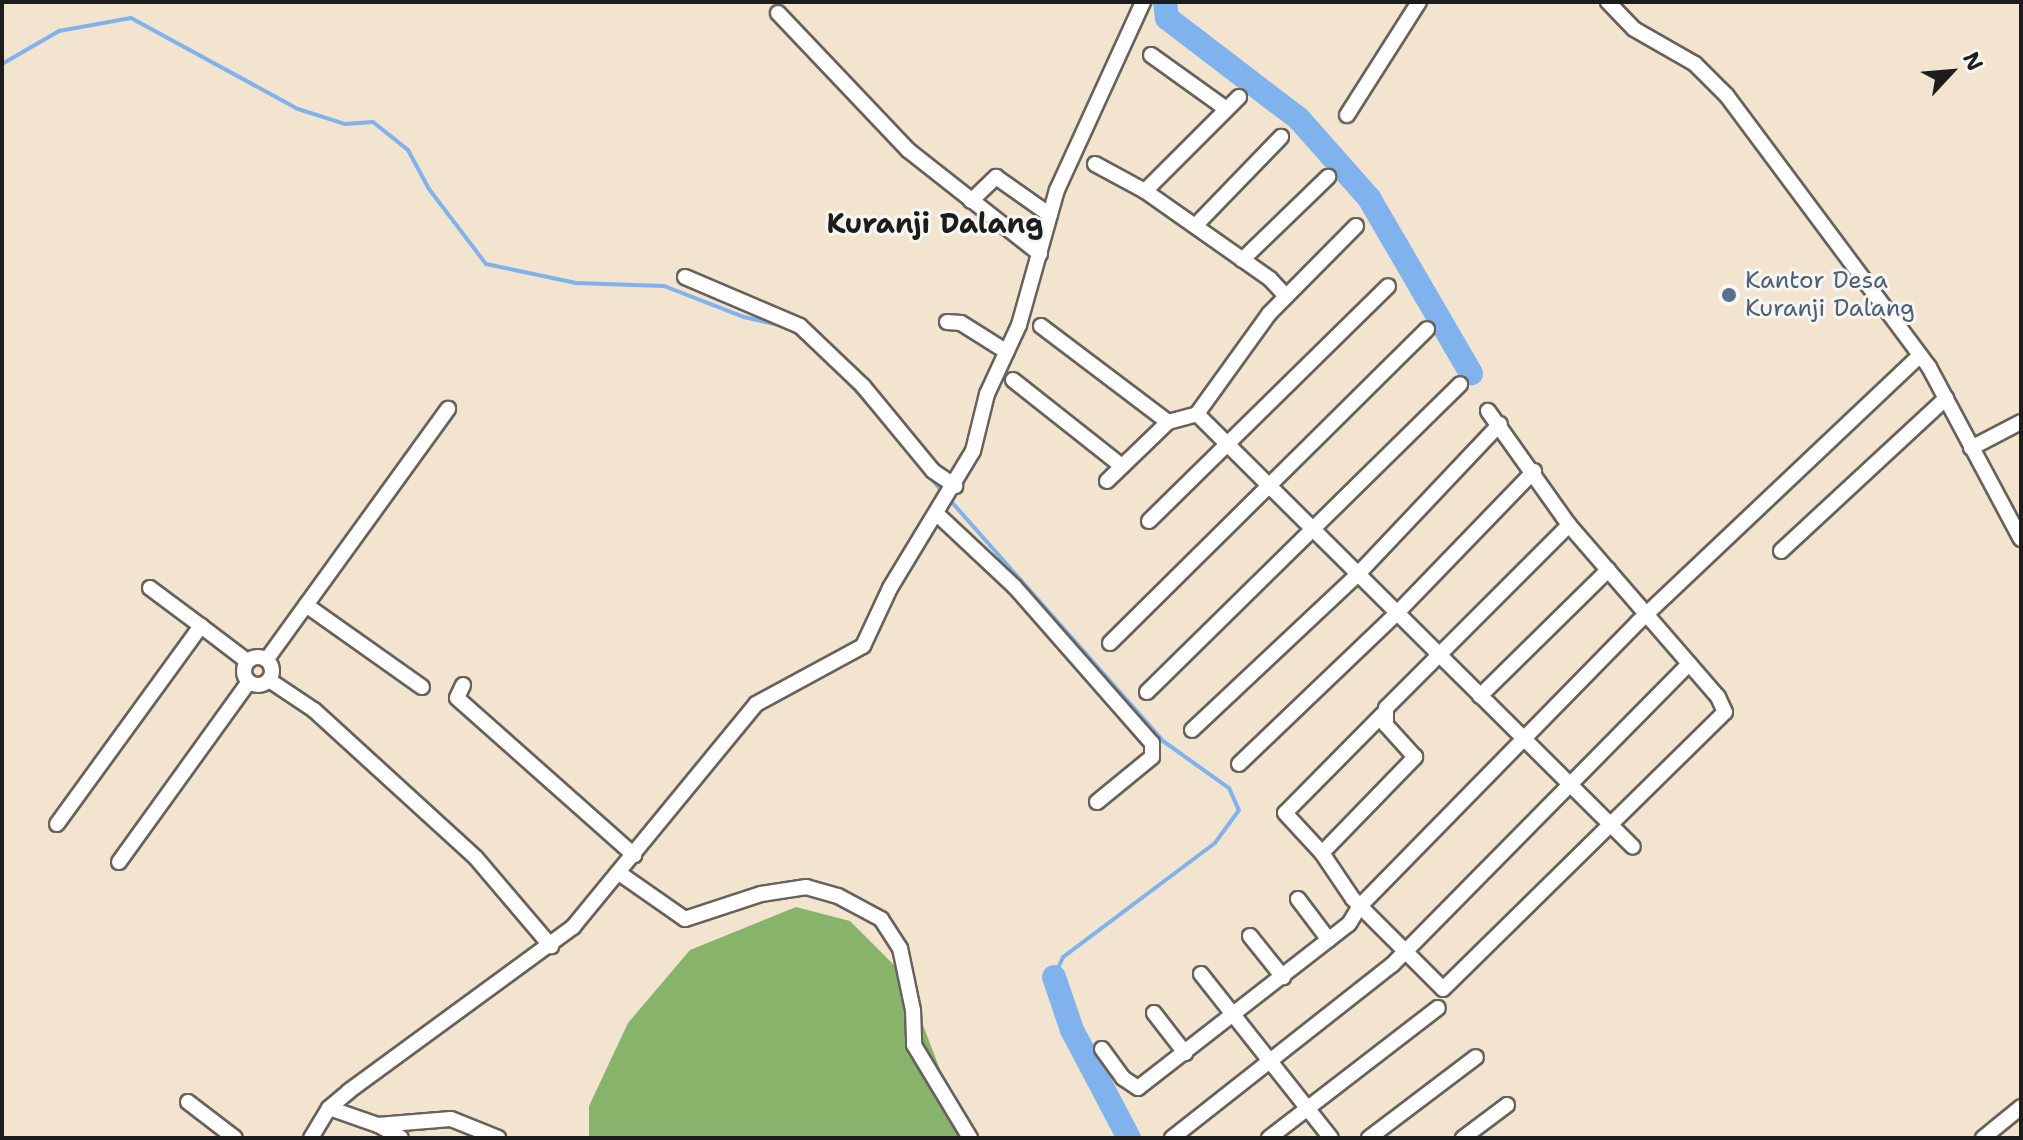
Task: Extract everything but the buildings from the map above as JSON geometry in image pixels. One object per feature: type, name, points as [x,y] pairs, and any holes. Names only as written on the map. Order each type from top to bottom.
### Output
[{"type":"street","points":[[311,1138],[329,1108],[551,946],[619,873],[756,704],[863,646],[890,588],[954,488],[1007,352],[1050,215],[1143,2]]},
{"type":"street","points":[[1347,115],[1419,2]]},
{"type":"street","points":[[1608,2],[1634,29],[1683,56],[1717,84],[1920,355],[2021,539]]},
{"type":"street","points":[[778,13],[908,150],[1040,254]]},
{"type":"street","points":[[1151,55],[1225,108]]},
{"type":"street","points":[[1145,191],[1239,97]]},
{"type":"street","points":[[1195,226],[1281,137]]},
{"type":"street","points":[[1095,164],[1145,191],[1242,260],[1286,296]]},
{"type":"street","points":[[971,201],[996,177],[1050,215]]},
{"type":"street","points":[[1242,260],[1328,177]]},
{"type":"street","points":[[1107,481],[1168,422],[1197,414],[1286,296],[1356,226]]},
{"type":"street","points":[[685,277],[800,326],[863,386],[933,471],[954,488]]},
{"type":"street","points":[[1149,521],[1388,286]]},
{"type":"street","points":[[947,322],[961,323],[1007,352]]},
{"type":"street","points":[[1041,326],[1168,422]]},
{"type":"street","points":[[1110,643],[1427,329]]},
{"type":"street","points":[[1102,1049],[1123,1078],[1138,1088],[1236,1015],[1349,924],[1360,906],[1645,614],[1920,355]]},
{"type":"street","points":[[1013,380],[1122,466]]},
{"type":"street","points":[[1147,692],[1311,526],[1460,384]]},
{"type":"street","points":[[1781,551],[1946,398]]},
{"type":"street","points":[[267,659],[448,409]]},
{"type":"street","points":[[1488,411],[1534,471],[1569,525],[1725,704],[1725,712],[1446,988],[1437,986],[1360,906],[1322,853],[1285,813],[1569,525]]},
{"type":"street","points":[[1197,414],[1633,847]]},
{"type":"street","points":[[1971,448],[2021,422]]},
{"type":"street","points":[[1192,730],[1359,573],[1500,424]]},
{"type":"street","points":[[1239,764],[1398,612],[1534,471]]},
{"type":"street","points":[[942,510],[1014,586],[1152,743],[1152,757],[1097,802]]},
{"type":"street","points":[[1480,696],[1608,570]]},
{"type":"street","points":[[150,588],[247,661]]},
{"type":"street","points":[[306,605],[422,687]]},
{"type":"street","points":[[57,824],[201,626]]},
{"type":"street","points":[[256,656],[267,659],[272,669],[269,680],[259,685],[249,682],[243,672],[247,661],[256,656]]},
{"type":"street","points":[[1172,1138],[1392,965],[1568,781],[1689,664]]},
{"type":"street","points":[[269,680],[314,710],[476,858],[551,946]]},
{"type":"street","points":[[119,862],[249,682]]},
{"type":"street","points":[[463,685],[457,698],[634,855]]},
{"type":"street","points":[[1322,853],[1415,757],[1383,714]]},
{"type":"street","points":[[619,873],[685,919],[761,894],[806,887],[838,896],[881,919],[900,948],[913,1010],[914,1045],[970,1138]]},
{"type":"street","points":[[1298,899],[1329,940]]},
{"type":"street","points":[[1250,936],[1283,977]]},
{"type":"street","points":[[1201,974],[1331,1138]]},
{"type":"street","points":[[1269,1138],[1438,1008]]},
{"type":"street","points":[[1154,1013],[1185,1053]]},
{"type":"street","points":[[1369,1138],[1476,1057]]},
{"type":"street","points":[[188,1102],[235,1138]]},
{"type":"street","points":[[1463,1138],[1507,1105]]},
{"type":"street","points":[[1983,1138],[2021,1107]]},
{"type":"street","points":[[329,1108],[378,1125],[401,1138]]},
{"type":"street","points":[[378,1125],[451,1119],[498,1138]]},
{"type":"green space","points":[[796,907],[850,921],[904,975],[966,1138],[589,1138],[589,1106],[628,1023],[690,950]]},
{"type":"waterway","points":[[1165,2],[1167,18],[1299,119],[1369,198],[1471,373]]},
{"type":"waterway","points":[[2,64],[59,31],[131,18],[298,109],[345,124],[373,122],[408,150],[429,189],[486,264],[576,283],[664,286],[744,317],[780,325]]},
{"type":"waterway","points":[[842,375],[894,434]]},
{"type":"waterway","points":[[928,475],[943,492]]},
{"type":"waterway","points":[[949,499],[1163,741],[1229,788],[1239,810],[1215,843],[1063,957],[1054,977]]},
{"type":"waterway","points":[[1054,977],[1072,1030],[1129,1138]]},
{"type":"place","name":"Kantor Desa Kuranji Dalang","points":[[1729,295]]},
{"type":"district","name":"Kuranji Dalang","points":[[935,223]]}]
